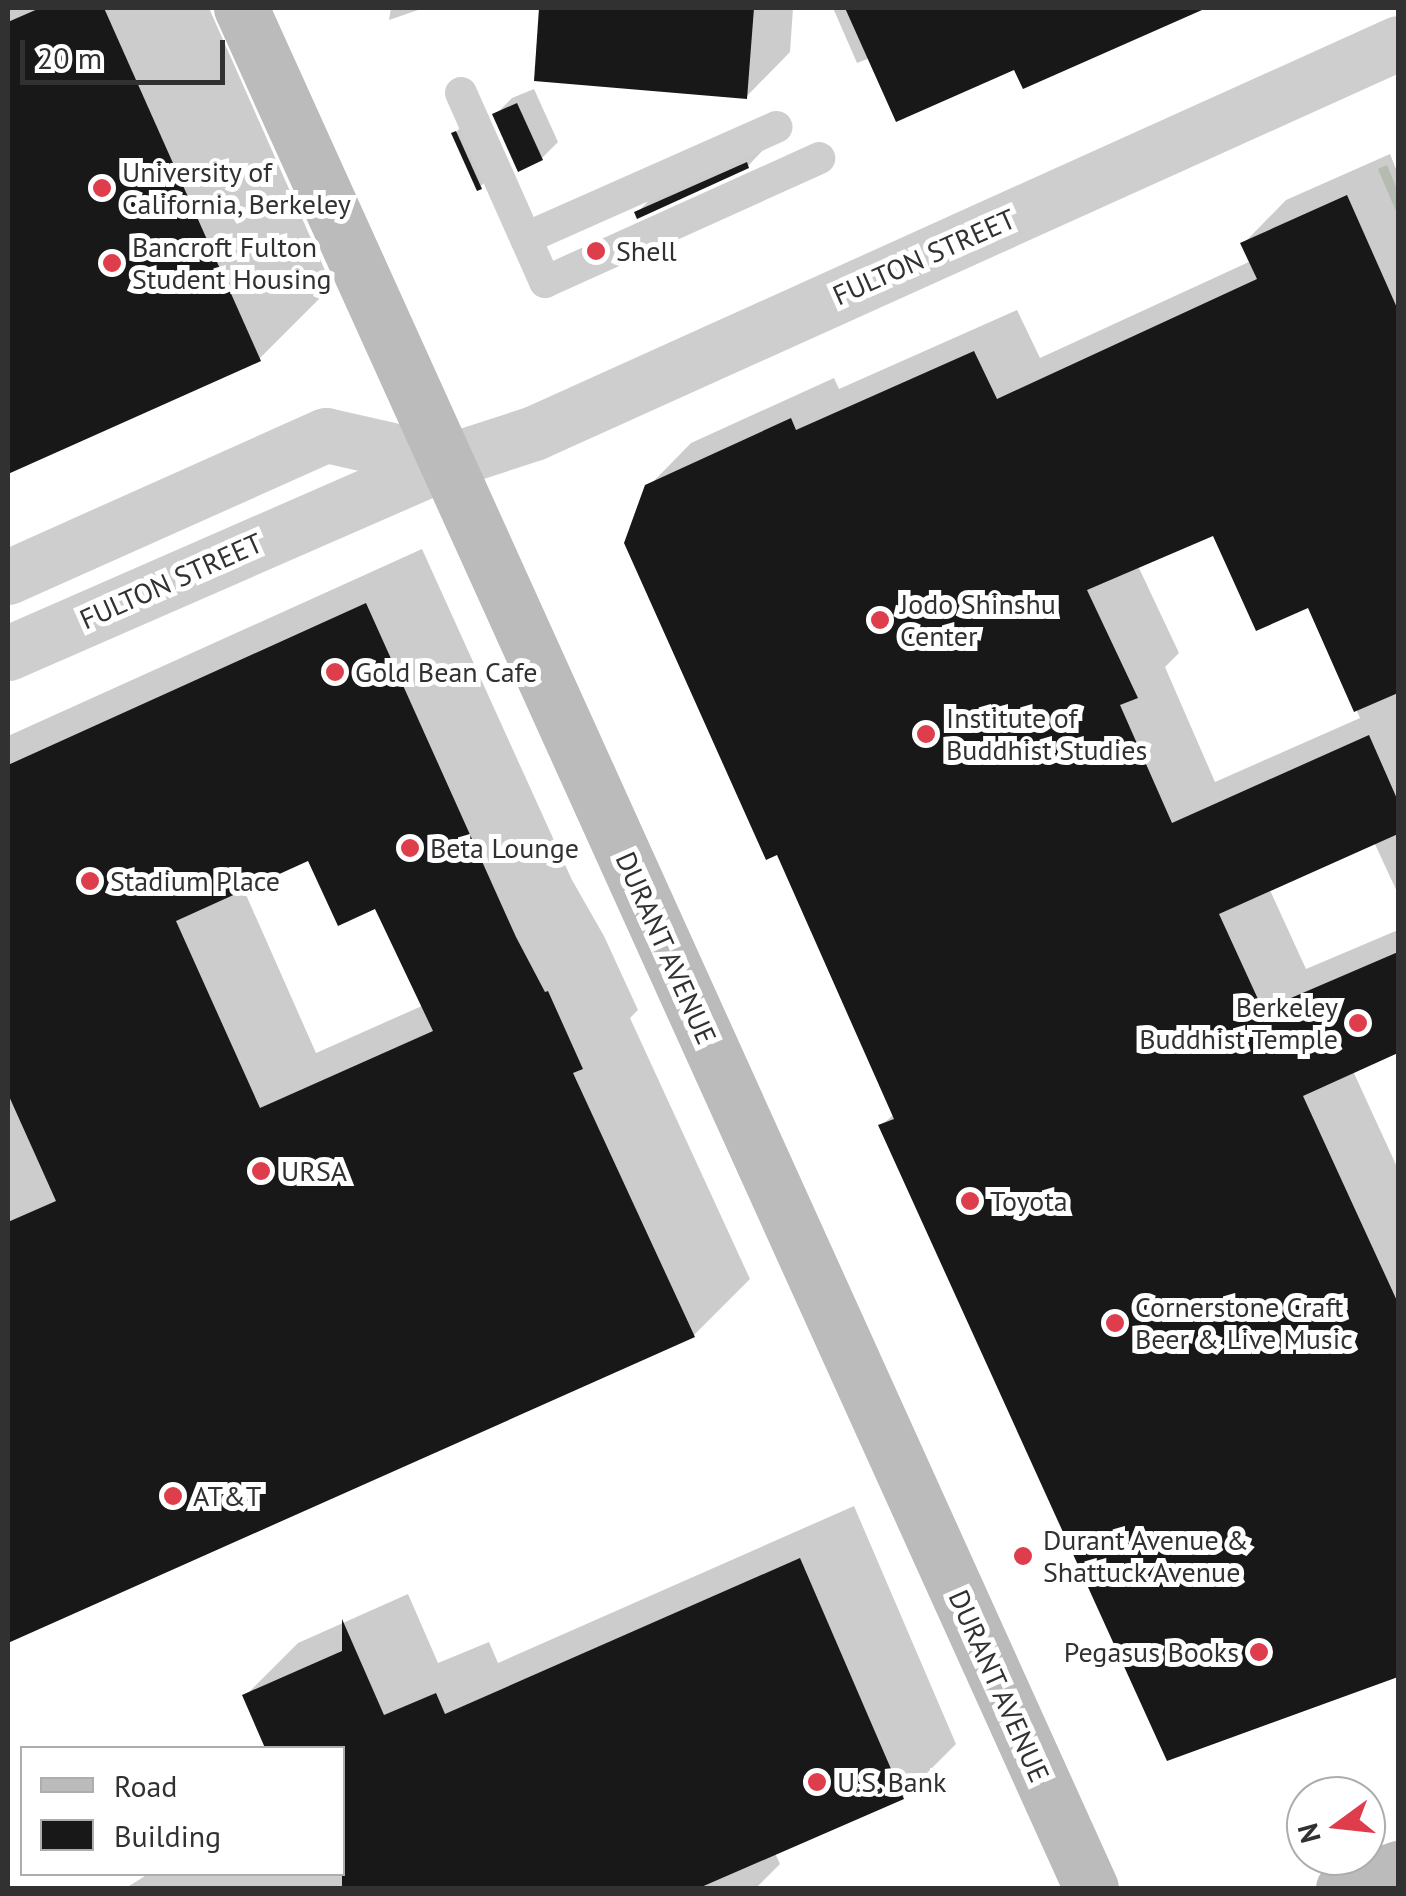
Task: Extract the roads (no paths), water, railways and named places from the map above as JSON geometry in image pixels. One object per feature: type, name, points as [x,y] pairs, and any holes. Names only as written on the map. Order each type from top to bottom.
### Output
[{"type":"main road","name":"DURANT AVENUE","points":[[241,8],[1091,1888]]},
{"type":"main road","points":[[1343,1888],[1398,1868]]},
{"type":"street","name":"FULTON STREET","points":[[8,653],[445,462],[550,426],[1392,36]]},
{"type":"street","points":[[8,578],[326,435],[445,462]]},
{"type":"lane","points":[[461,93],[545,282],[819,158]]},
{"type":"lane","points":[[526,238],[776,127]]},
{"type":"place","name":"University of California, Berkeley","points":[[102,188]]},
{"type":"place","name":"Shell","points":[[596,251]]},
{"type":"place","name":"Bancroft Fulton Student Housing","points":[[112,263]]},
{"type":"place","name":"Jodo Shinshu Center","points":[[880,620]]},
{"type":"place","name":"Gold Bean Cafe","points":[[335,672]]},
{"type":"place","name":"Institute of Buddhist Studies","points":[[926,734]]},
{"type":"place","name":"Beta Lounge","points":[[410,848]]},
{"type":"place","name":"Stadium Place","points":[[90,881]]},
{"type":"place","name":"Berkeley Buddhist Temple","points":[[1358,1023]]},
{"type":"place","name":"URSA","points":[[261,1171]]},
{"type":"place","name":"Toyota","points":[[970,1201]]},
{"type":"place","name":"Cornerstone Craft Beer & Live Music","points":[[1115,1323]]},
{"type":"place","name":"AT&T","points":[[173,1496]]},
{"type":"place","name":"Durant Avenue & Shattuck Avenue","points":[[1023,1556]]},
{"type":"place","name":"Pegasus Books","points":[[1259,1652]]},
{"type":"place","name":"U.S. Bank","points":[[817,1782]]}]
